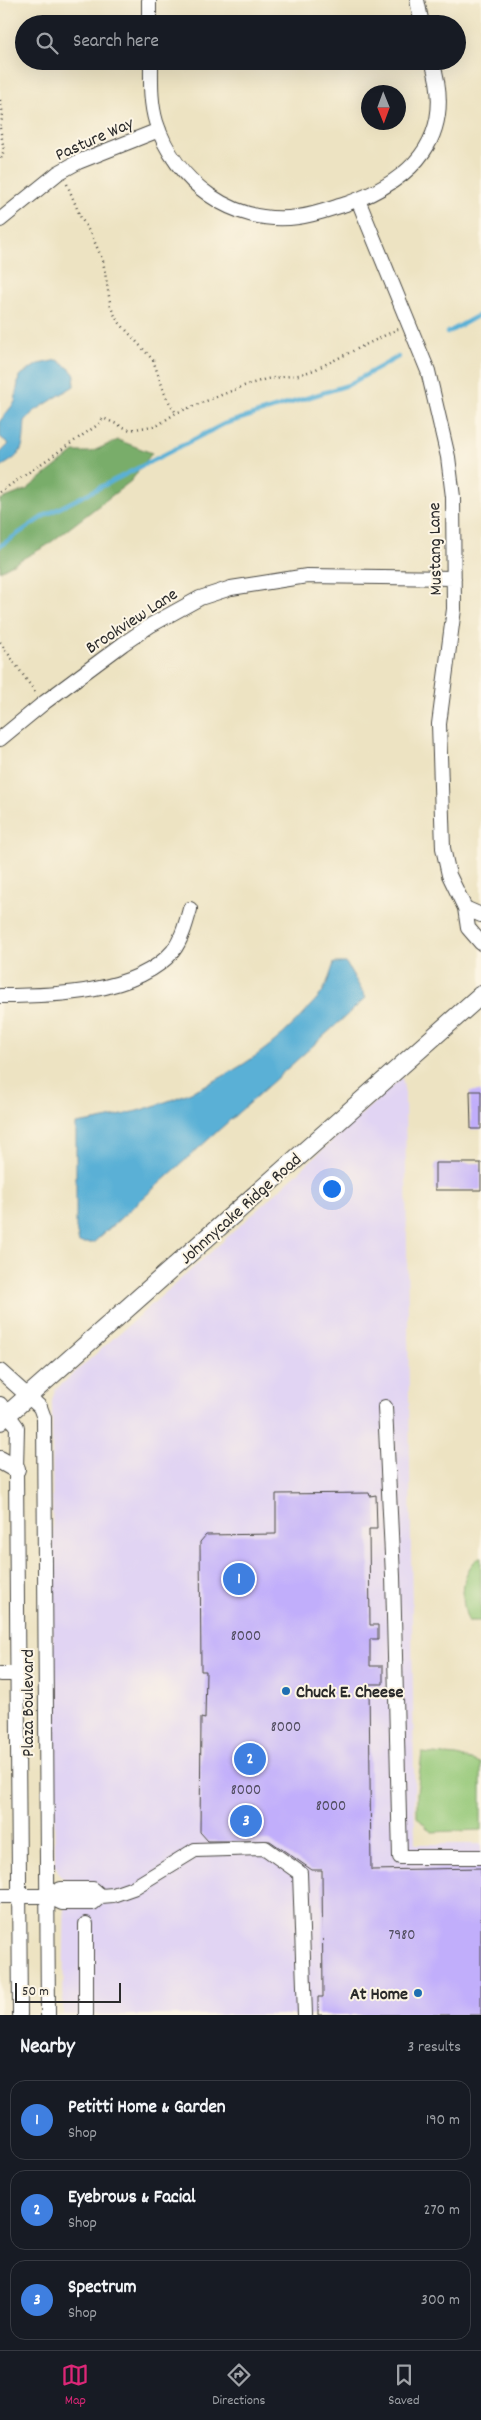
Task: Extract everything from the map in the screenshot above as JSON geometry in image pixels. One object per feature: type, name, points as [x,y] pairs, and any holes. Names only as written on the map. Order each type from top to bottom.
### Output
[{"type":"main road","name":"Johnnycake Ridge Road","points":[[3,1413],[29,1396],[481,995]]},
{"type":"main road","points":[[0,1460],[16,1469]]},
{"type":"street","points":[[149,0],[149,15]]},
{"type":"street","points":[[417,0],[420,15]]},
{"type":"street","points":[[151,70],[153,110],[159,130],[170,154],[186,175],[208,194],[234,209],[264,217],[298,217],[358,200],[405,173],[424,152],[433,135],[440,105],[439,88],[434,70]]},
{"type":"street","name":"Pasture Way","points":[[0,220],[62,172],[104,150],[159,130]]},
{"type":"street","name":"Mustang Lane","points":[[358,200],[410,323],[435,394],[448,457],[453,497],[454,609],[439,724],[438,769],[443,848],[449,875],[465,908],[468,928],[481,943]]},
{"type":"street","name":"Brookview Lane","points":[[0,740],[43,703],[151,625],[200,598],[232,588],[307,576],[454,578]]},
{"type":"street","points":[[465,908],[481,915]]},
{"type":"street","points":[[0,996],[73,993],[120,982],[136,976],[164,960],[173,950],[180,939],[190,909]]},
{"type":"street","points":[[0,1371],[29,1396]]},
{"type":"street","name":"Plaza Boulevard","points":[[29,1396],[40,1407],[44,1418],[48,2015]]},
{"type":"street","points":[[384,1407],[393,1576],[400,1857],[481,1857]]},
{"type":"street","name":"Plaza Boulevard","points":[[3,1413],[17,1427],[20,2015]]},
{"type":"street","points":[[0,1674],[18,1674]]},
{"type":"street","points":[[0,1896],[47,1896],[62,1903],[93,1903],[101,1896],[113,1895],[133,1888],[195,1850],[265,1848],[300,1873],[305,2015]]},
{"type":"street","points":[[86,1924],[86,2015]]},
{"type":"path","points":[[0,100],[3,114],[0,128],[4,150],[0,162]]},
{"type":"path","points":[[62,172],[81,218],[92,236],[103,261],[111,308],[117,320],[153,360],[166,397],[176,413]]},
{"type":"path","points":[[0,492],[99,424],[103,418],[130,430],[158,425],[176,413],[266,379],[299,375],[314,370],[410,323]]},
{"type":"path","points":[[0,642],[43,703]]},
{"type":"shaded area","points":[[402,1077],[405,1094],[415,1844],[481,1844],[481,2015],[63,2015],[65,1879],[60,1876],[55,1864],[53,1733],[52,1400],[55,1390],[210,1253]]},
{"type":"green space","points":[[118,440],[152,453],[131,481],[46,546],[0,571],[0,500],[26,490],[74,452],[91,452]]},
{"type":"green space","points":[[481,1556],[481,1621],[468,1621],[465,1613],[464,1586],[469,1569]]},
{"type":"green space","points":[[422,1753],[457,1756],[481,1763],[481,1830],[431,1832],[417,1817],[417,1793]]},
{"type":"water","points":[[58,360],[75,375],[74,386],[33,412],[25,421],[23,444],[18,454],[0,467],[0,453],[9,444],[0,437],[0,421],[15,402],[19,376],[38,364]]},
{"type":"water","points":[[334,963],[346,963],[366,998],[93,1243],[79,1243],[76,1228],[76,1124],[108,1118],[171,1100],[230,1072],[258,1054],[283,1034],[306,1011],[323,991]]},
{"type":"building","points":[[470,1091],[481,1091],[481,1129],[471,1129]]},
{"type":"building","points":[[435,1163],[481,1163],[481,1190],[435,1190]]},
{"type":"building","points":[[369,1493],[370,1496],[376,1495],[377,1529],[369,1529],[370,1625],[378,1625],[378,1639],[370,1639],[370,1666],[383,1666],[383,1684],[369,1684],[371,1870],[481,1868],[481,2015],[318,2015],[318,1997],[323,1997],[322,1870],[312,1870],[270,1841],[208,1841],[200,1832],[201,1718],[205,1719],[206,1671],[201,1671],[200,1542],[206,1535],[276,1534],[276,1494]]},
{"type":"waterway","points":[[447,333],[481,314]]},
{"type":"waterway","points":[[0,546],[44,516],[224,424],[348,385],[398,357]]},
{"type":"place","name":"Petitti Home & Garden","points":[[239,1579]]},
{"type":"place","name":"Chuck E. Cheese","points":[[286,1691]]},
{"type":"place","name":"Eyebrows & Facial","points":[[250,1759]]},
{"type":"place","name":"Spectrum","points":[[246,1821]]},
{"type":"place","name":"At Home","points":[[418,1993]]}]
